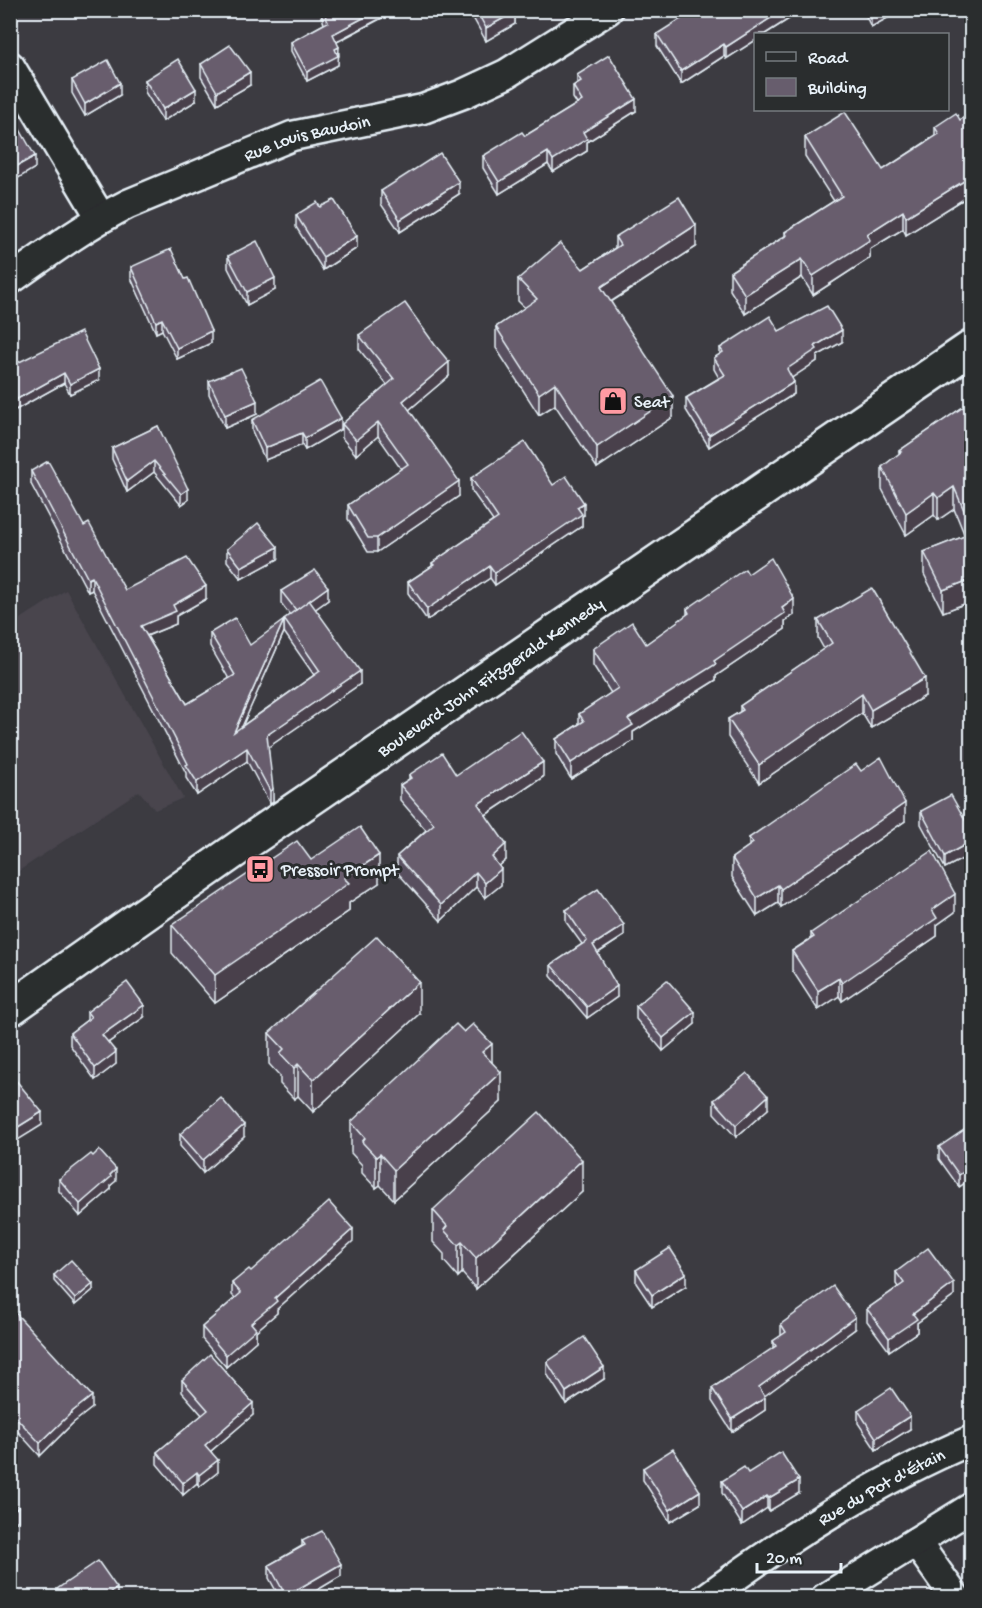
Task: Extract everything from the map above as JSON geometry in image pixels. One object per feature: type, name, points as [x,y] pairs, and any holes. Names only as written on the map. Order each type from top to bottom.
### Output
[{"type":"main road","name":"Boulevard John Fitzgerald Kennedy","points":[[10,1009],[243,845],[972,347]]},
{"type":"street","name":"Rue Louis Baudoin","points":[[10,280],[101,218],[128,204],[292,136],[423,109],[463,94],[506,74],[608,10]]},
{"type":"street","points":[[10,66],[101,218]]},
{"type":"street","name":"Rue du Pot d'Étain","points":[[706,1598],[850,1501],[972,1440]]},
{"type":"street","points":[[825,1598],[972,1507]]},
{"type":"street","points":[[916,1542],[956,1598]]},
{"type":"shaded area","points":[[66,590],[183,798],[155,810],[139,791],[11,876],[11,625]]},
{"type":"building","points":[[323,10],[378,10],[333,34],[339,47],[335,49],[338,56],[307,72],[291,42],[328,22]]},
{"type":"building","points":[[476,10],[515,10],[515,12],[486,28]]},
{"type":"building","points":[[699,10],[783,10],[726,47],[724,44],[681,71],[657,34],[690,13],[691,16]]},
{"type":"building","points":[[869,10],[879,10],[871,15]]},
{"type":"building","points":[[230,45],[250,72],[217,92],[201,64]]},
{"type":"building","points":[[609,55],[636,99],[583,132],[587,139],[553,160],[548,152],[499,182],[483,156],[522,132],[525,136],[582,101],[573,86],[581,81],[577,75]]},
{"type":"building","points":[[178,59],[196,89],[163,109],[145,80]]},
{"type":"building","points":[[108,60],[120,83],[85,104],[72,80]]},
{"type":"building","points":[[845,112],[883,170],[939,134],[935,127],[956,113],[960,120],[972,113],[972,187],[967,179],[906,217],[903,211],[867,234],[870,240],[813,276],[802,259],[745,295],[730,272],[787,235],[785,232],[842,196],[805,137]]},
{"type":"building","points":[[18,126],[35,156],[10,170],[10,130]]},
{"type":"building","points":[[440,153],[459,182],[400,220],[381,191]]},
{"type":"building","points":[[679,197],[696,225],[601,287],[673,396],[597,447],[555,383],[539,394],[496,327],[537,299],[518,279],[560,243],[583,269],[620,245],[615,237]]},
{"type":"building","points":[[334,200],[357,236],[323,257],[296,215],[317,202],[320,207]]},
{"type":"building","points":[[257,241],[275,278],[247,292],[228,256]]},
{"type":"building","points":[[171,249],[185,279],[188,278],[211,331],[177,348],[162,319],[156,322],[131,267]]},
{"type":"building","points":[[405,303],[449,362],[403,401],[459,481],[377,538],[368,538],[348,505],[408,464],[378,422],[356,440],[342,424],[394,379],[359,335]]},
{"type":"building","points":[[827,306],[842,330],[815,346],[817,349],[787,369],[794,382],[709,435],[686,398],[725,375],[714,358],[723,352],[720,348],[770,316],[779,331]]},
{"type":"building","points":[[81,332],[99,369],[70,384],[64,373],[10,403],[10,356],[15,364]]},
{"type":"building","points":[[241,368],[257,401],[225,415],[209,381]]},
{"type":"building","points":[[320,381],[341,418],[305,438],[302,433],[265,448],[252,420]]},
{"type":"building","points":[[972,401],[972,529],[954,487],[938,498],[934,493],[906,513],[882,467],[901,452],[899,451]]},
{"type":"building","points":[[158,426],[188,489],[181,494],[154,461],[127,481],[112,448]]},
{"type":"building","points":[[525,442],[553,485],[566,476],[584,503],[577,507],[582,514],[495,573],[490,566],[427,609],[408,582],[498,518],[471,478]]},
{"type":"building","points":[[48,461],[84,526],[89,523],[125,590],[187,558],[206,586],[173,605],[176,611],[141,626],[187,704],[235,675],[210,633],[235,618],[250,645],[284,620],[234,732],[320,671],[284,619],[309,600],[360,671],[267,735],[273,789],[270,791],[247,748],[197,782],[186,765],[188,764],[92,577],[88,579],[31,471]]},
{"type":"building","points":[[258,523],[278,547],[241,567],[227,549]]},
{"type":"building","points":[[972,533],[972,579],[943,590],[924,552]]},
{"type":"building","points":[[771,558],[794,599],[782,608],[785,613],[714,661],[716,664],[628,719],[633,725],[571,763],[556,739],[584,721],[579,714],[618,688],[593,649],[632,622],[646,644],[689,613],[687,609],[745,569],[748,574]]},
{"type":"building","points":[[315,570],[328,587],[296,610],[281,591]]},
{"type":"building","points":[[872,588],[925,678],[871,710],[862,694],[759,765],[728,719],[743,710],[740,706],[832,643],[818,620]]},
{"type":"building","points":[[521,731],[543,762],[478,804],[506,844],[492,857],[501,869],[485,883],[476,872],[441,905],[397,856],[434,824],[400,785],[411,778],[409,775],[442,753],[456,775]]},
{"type":"building","points":[[881,757],[905,803],[781,889],[778,885],[757,898],[732,858],[753,843],[749,838],[856,764],[861,771]]},
{"type":"building","points":[[951,795],[972,832],[972,841],[945,856],[921,811]]},
{"type":"building","points":[[360,827],[379,855],[344,878],[349,883],[215,975],[172,925],[297,841],[311,860]]},
{"type":"building","points":[[932,851],[955,894],[932,910],[937,918],[842,983],[839,978],[818,991],[792,951],[814,937],[811,933]]},
{"type":"building","points":[[598,889],[624,925],[593,945],[617,986],[587,1007],[551,965],[587,941],[566,910]]},
{"type":"building","points":[[377,936],[419,982],[313,1080],[298,1064],[294,1068],[280,1053],[284,1049],[269,1033]]},
{"type":"building","points":[[667,980],[695,1012],[663,1038],[636,1006]]},
{"type":"building","points":[[127,982],[144,1005],[102,1035],[116,1052],[95,1068],[70,1033],[91,1017],[87,1012]]},
{"type":"building","points":[[456,1024],[464,1032],[473,1024],[492,1044],[482,1052],[501,1072],[394,1170],[380,1154],[376,1157],[362,1142],[365,1138],[351,1122]]},
{"type":"building","points":[[10,1073],[42,1112],[10,1132]]},
{"type":"building","points":[[747,1073],[768,1096],[736,1125],[714,1100]]},
{"type":"building","points":[[221,1098],[244,1125],[203,1160],[180,1134]]},
{"type":"building","points":[[539,1112],[582,1160],[476,1258],[462,1242],[458,1245],[444,1230],[447,1226],[433,1210]]},
{"type":"building","points":[[967,1128],[972,1134],[972,1166],[959,1175],[939,1147]]},
{"type":"building","points":[[99,1150],[116,1169],[110,1175],[111,1177],[80,1204],[59,1179]]},
{"type":"building","points":[[329,1202],[353,1229],[275,1298],[277,1301],[251,1323],[256,1329],[226,1355],[202,1327],[241,1293],[232,1283],[249,1269],[251,1271]]},
{"type":"building","points":[[670,1248],[686,1273],[652,1295],[636,1270]]},
{"type":"building","points":[[928,1248],[954,1283],[913,1314],[917,1319],[889,1338],[867,1309],[904,1283],[896,1272]]},
{"type":"building","points":[[71,1260],[93,1284],[75,1299],[54,1275]]},
{"type":"building","points":[[833,1286],[855,1317],[759,1387],[765,1398],[732,1419],[712,1388],[776,1346],[773,1341],[786,1332],[781,1324]]},
{"type":"building","points":[[10,1307],[92,1396],[40,1443],[10,1411]]},
{"type":"building","points":[[584,1337],[604,1367],[566,1392],[547,1362]]},
{"type":"building","points":[[210,1354],[253,1403],[205,1445],[218,1460],[199,1475],[197,1472],[183,1483],[157,1452],[208,1410],[182,1380]]},
{"type":"building","points":[[891,1388],[910,1416],[876,1438],[858,1410]]},
{"type":"building","points":[[673,1449],[700,1491],[670,1510],[643,1468]]},
{"type":"building","points":[[781,1452],[799,1480],[742,1512],[722,1481],[744,1467],[748,1473]]},
{"type":"building","points":[[10,1500],[18,1507],[10,1513]]},
{"type":"building","points":[[322,1531],[341,1564],[286,1596],[269,1565],[305,1545],[302,1541]]},
{"type":"building","points":[[98,1561],[117,1588],[103,1598],[63,1598],[57,1589]]},
{"type":"place","name":"Seat","points":[[613,401]]},
{"type":"place","name":"Pressoir Prompt","points":[[260,869]]}]
